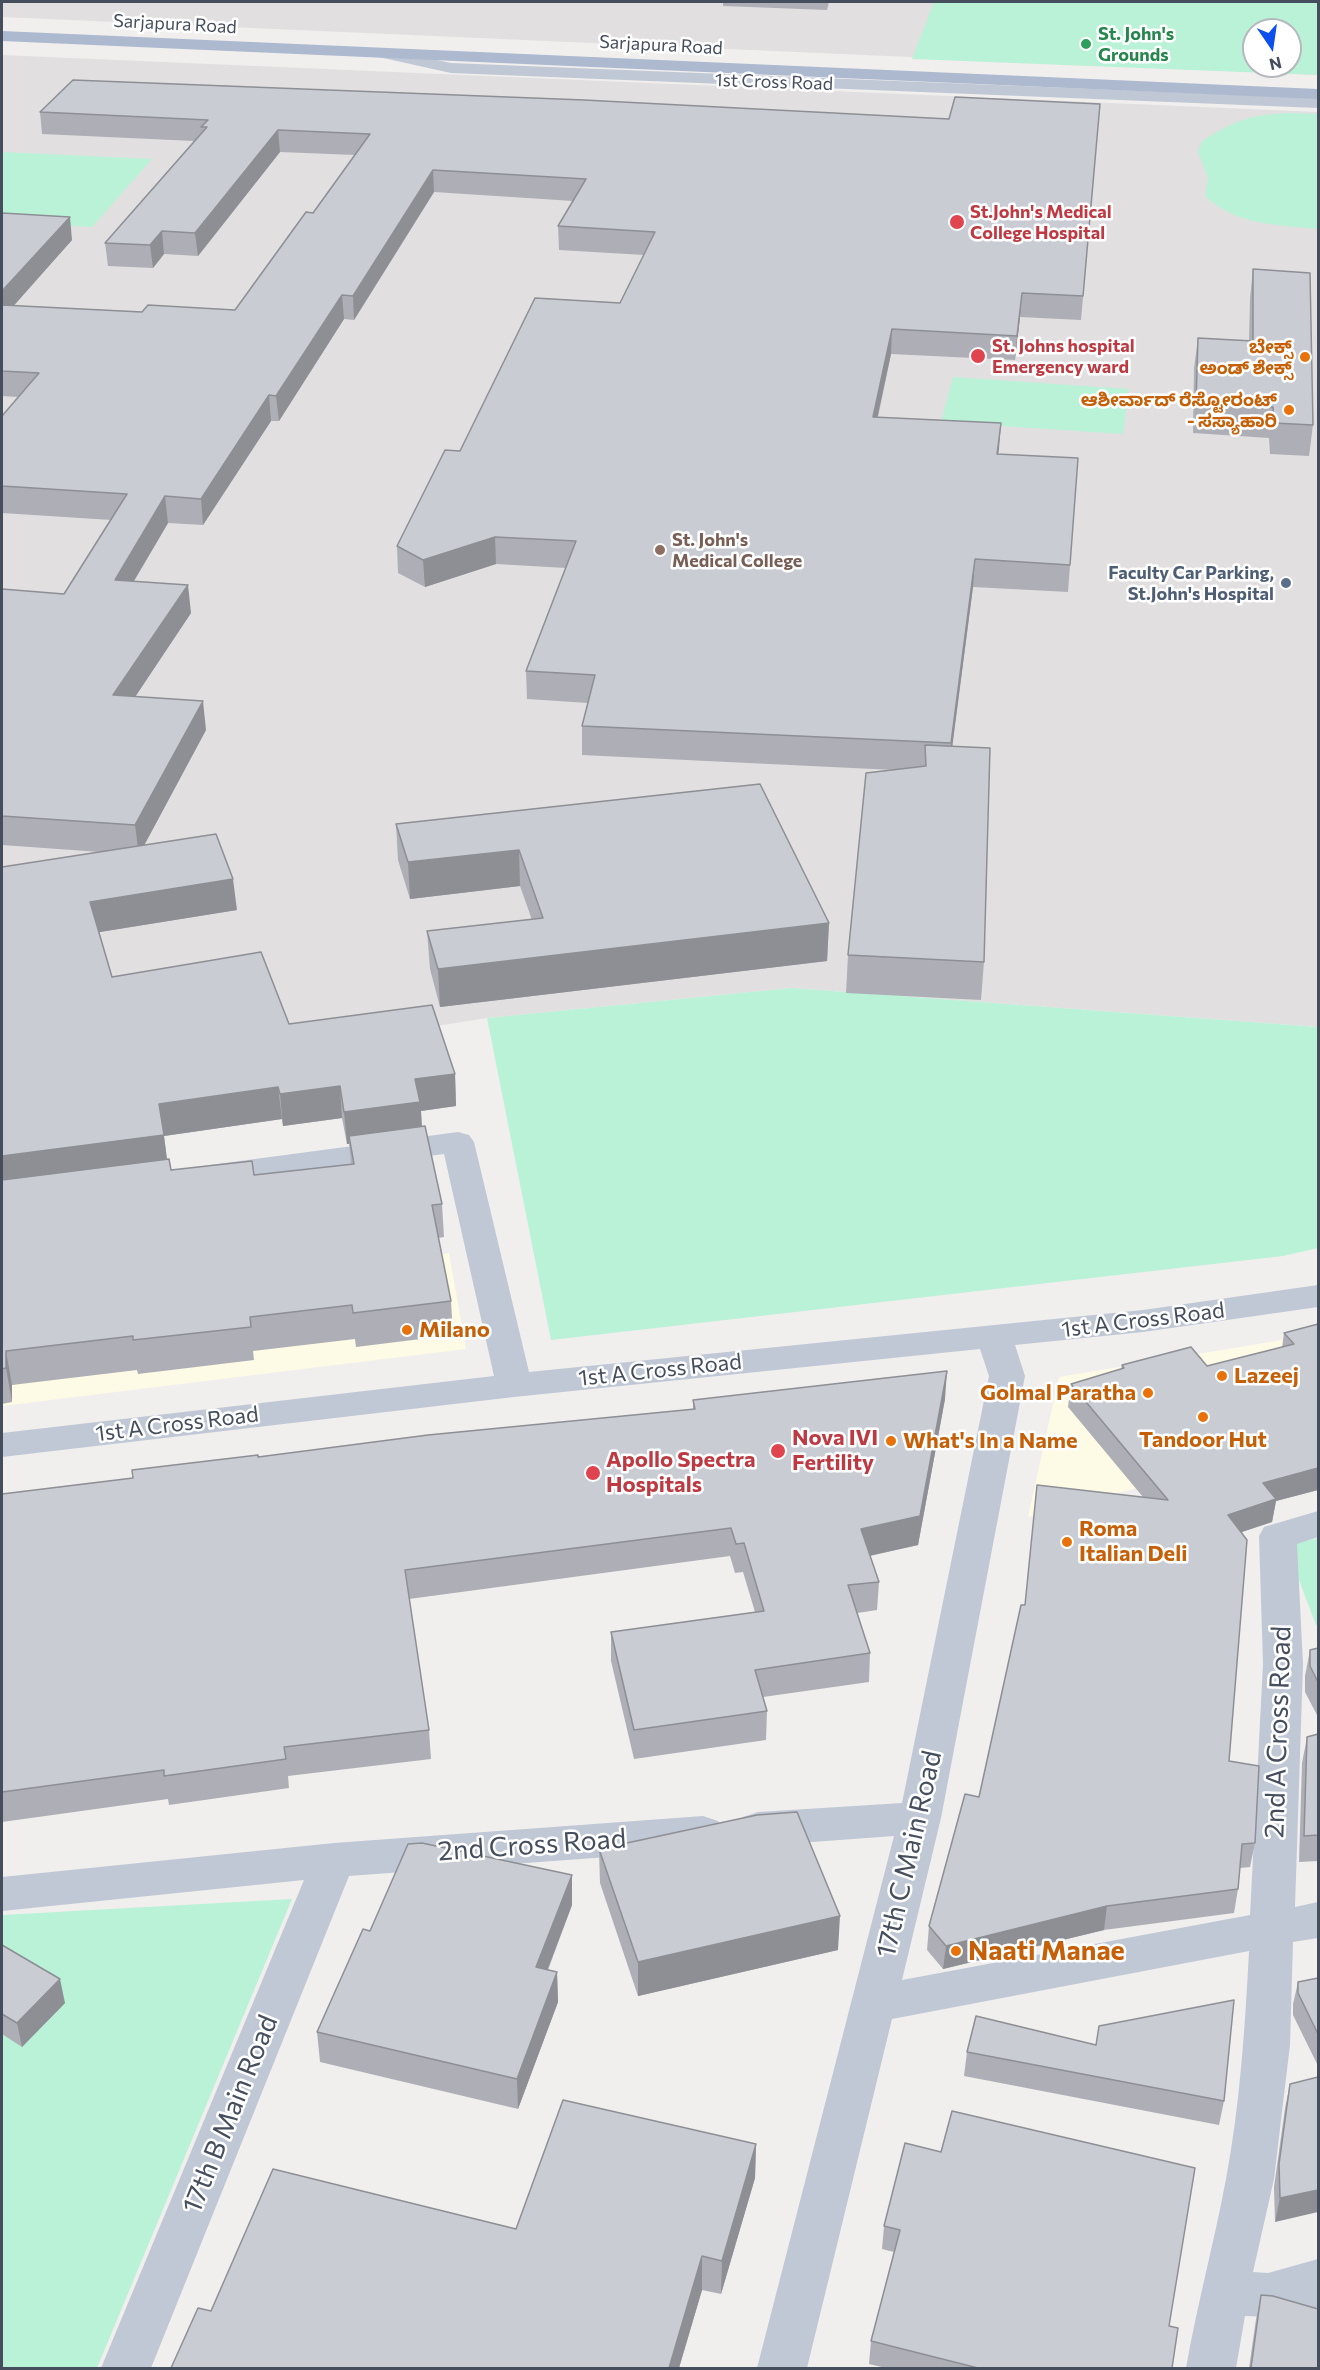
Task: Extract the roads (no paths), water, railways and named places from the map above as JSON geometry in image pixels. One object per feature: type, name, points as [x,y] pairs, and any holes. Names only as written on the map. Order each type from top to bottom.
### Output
[{"type":"main road","name":"Sarjapura Road","points":[[2,26],[457,48],[1318,83]]},
{"type":"main road","name":"Sarjapura Road","points":[[2,36],[1318,94]]},
{"type":"street","name":"1st Cross Road","points":[[380,53],[451,68],[1318,103]]},
{"type":"street","points":[[177,1179],[458,1142],[514,1385]]},
{"type":"street","name":"1st A Cross Road","points":[[2,1445],[514,1385],[1143,1321],[1318,1296]]},
{"type":"street","name":"17th C Main Road","points":[[782,2368],[920,1818],[1007,1376],[994,1337]]},
{"type":"street","name":"2nd A Cross Road","points":[[1211,2368],[1246,2294],[1251,2179],[1267,2045],[1271,1929],[1301,1660],[1278,1536],[1318,1524]]},
{"type":"street","name":"2nd Cross Road","points":[[2,1894],[334,1860],[920,1818]]},
{"type":"street","name":"17th B Main Road","points":[[126,2368],[334,1860]]},
{"type":"street","points":[[874,2004],[1318,1920]]},
{"type":"street","points":[[1246,2294],[1318,2282]]},
{"type":"street","points":[[1246,2294],[1318,2310]]},
{"type":"place","name":"St. John's Grounds","points":[[1086,44]]},
{"type":"place","name":"St.John's Medical College Hospital","points":[[957,222]]},
{"type":"place","name":"St. Johns hospital Emergency ward","points":[[978,356]]},
{"type":"place","name":"ಬೇಕ್ಸ್ ಅಂಡ್ ಶೇಕ್ಸ್","points":[[1305,357]]},
{"type":"place","name":"ಆಶೀರ್ವಾದ್ ರೆಸ್ಟೋರಂಟ್ - ಸಸ್ಯಾಹಾರಿ","points":[[1289,410]]},
{"type":"place","name":"St. John's Medical College","points":[[660,550]]},
{"type":"place","name":"Faculty Car Parking, St.John's Hospital","points":[[1286,583]]},
{"type":"place","name":"Milano","points":[[407,1330]]},
{"type":"place","name":"Lazeej","points":[[1222,1376]]},
{"type":"place","name":"Golmal Paratha","points":[[1148,1393]]},
{"type":"place","name":"Tandoor Hut","points":[[1203,1417]]},
{"type":"place","name":"What's In a Name","points":[[891,1441]]},
{"type":"place","name":"Nova IVI Fertility","points":[[778,1451]]},
{"type":"place","name":"Apollo Spectra Hospitals","points":[[593,1473]]},
{"type":"place","name":"Roma Italian Deli","points":[[1067,1542]]},
{"type":"place","name":"Naati Manae","points":[[956,1951]]}]
